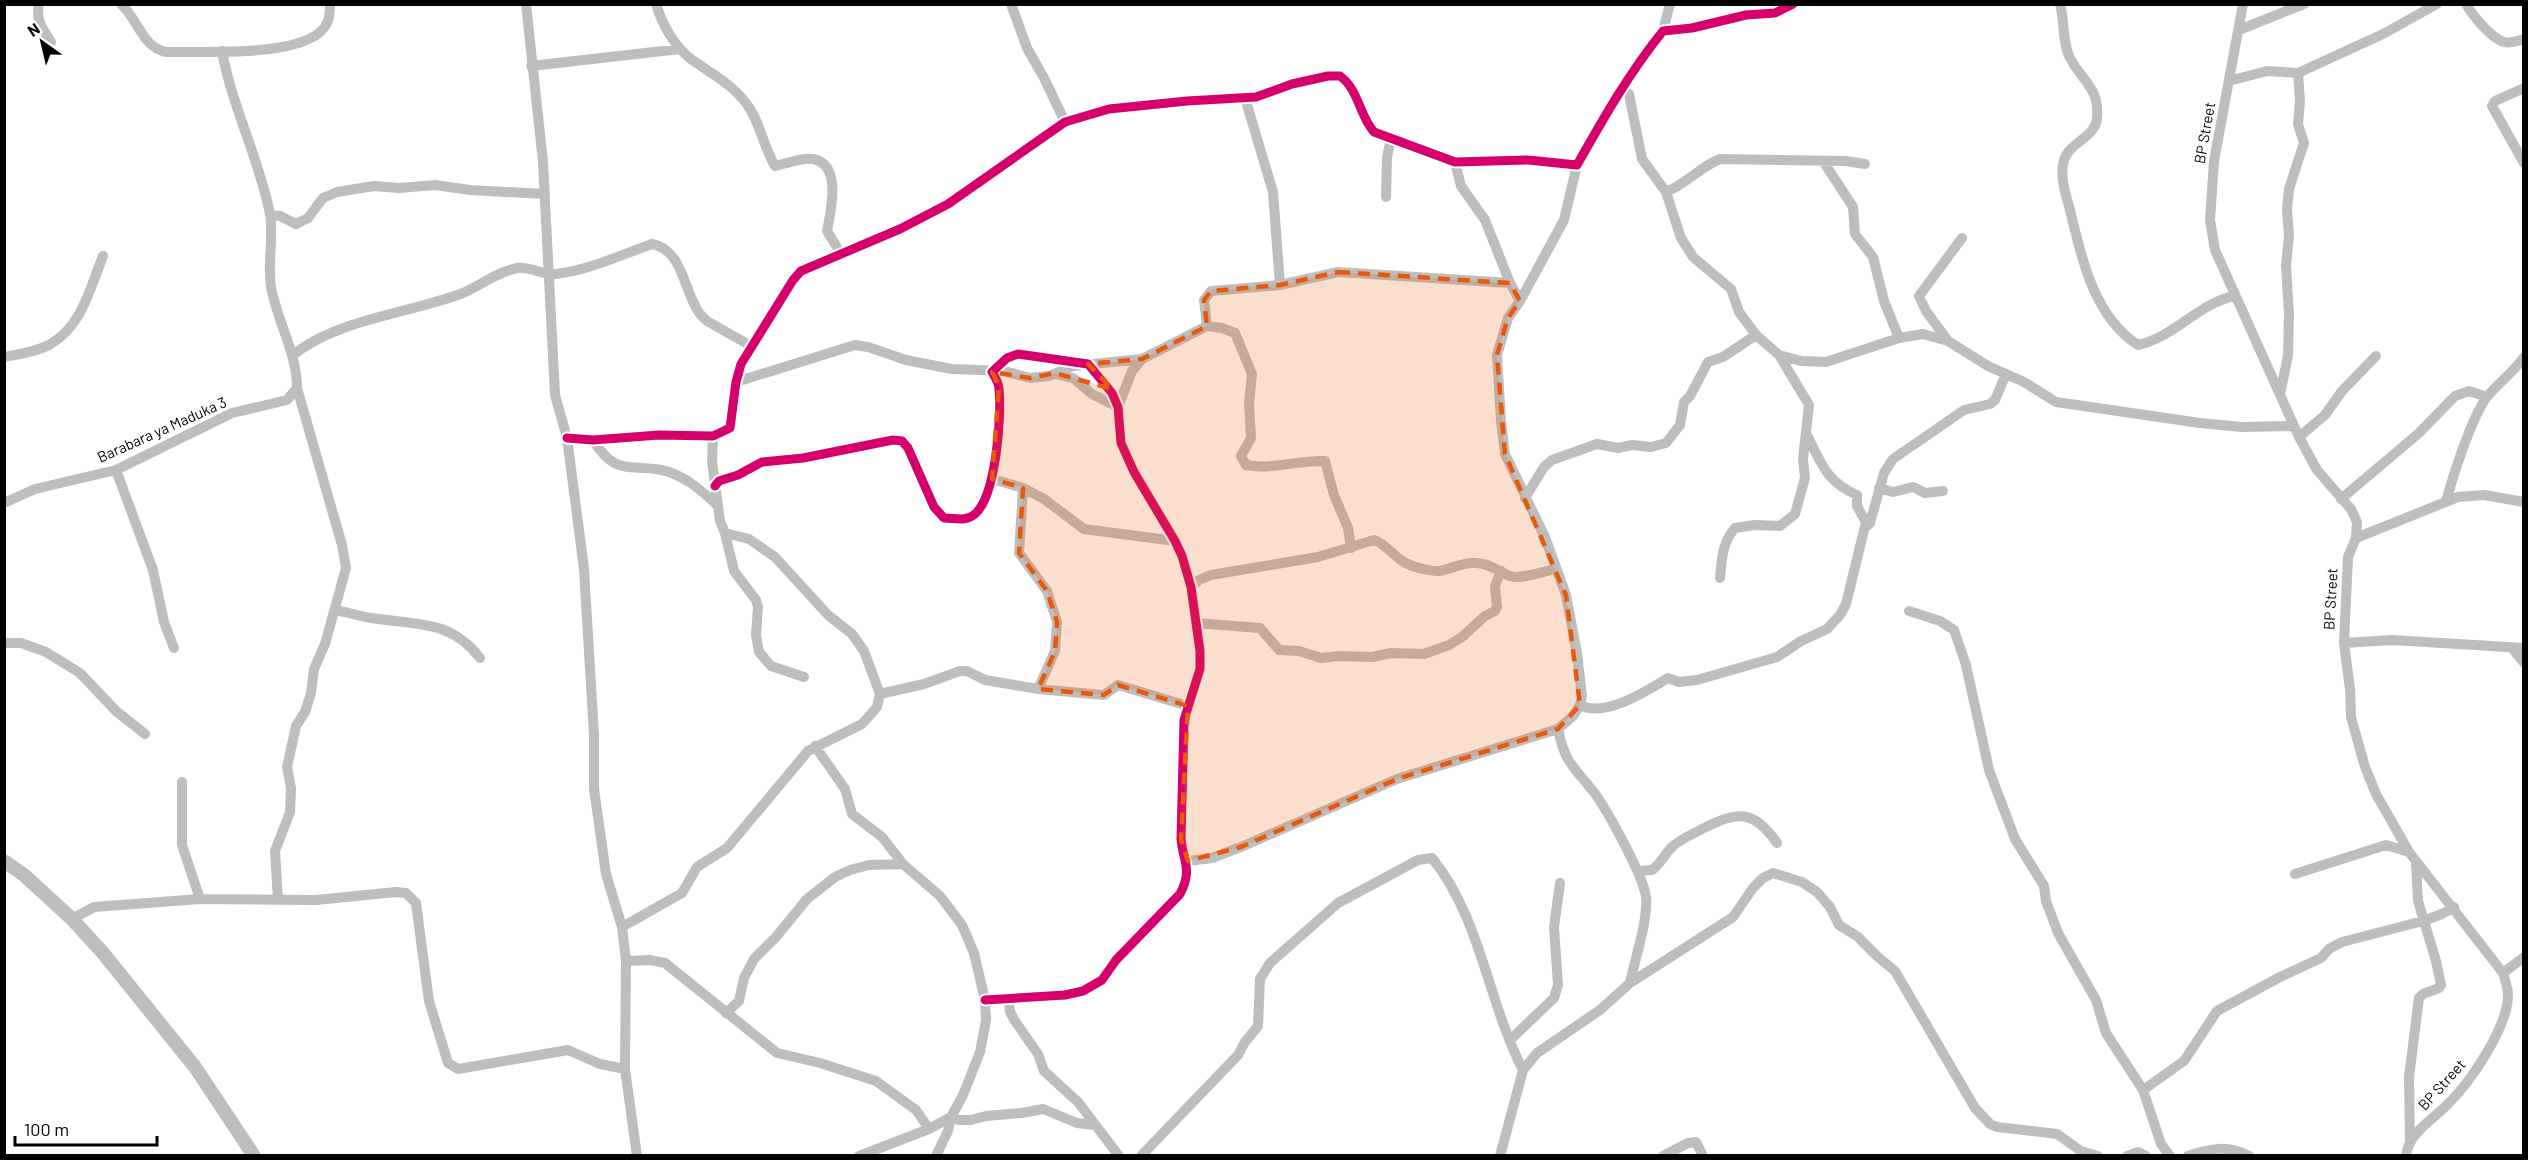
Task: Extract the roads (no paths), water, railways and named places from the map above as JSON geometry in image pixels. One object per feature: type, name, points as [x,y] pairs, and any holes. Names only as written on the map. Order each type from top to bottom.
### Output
[{"type":"street","points":[[39,4],[38,21],[51,42]]},
{"type":"street","points":[[121,4],[131,14],[148,43],[156,50],[222,51],[263,50],[304,43],[313,39],[327,24],[330,4]]},
{"type":"street","points":[[526,4],[545,194],[555,395],[567,438],[584,569],[594,735],[594,789],[606,874],[622,927],[626,961],[625,1069],[637,1155]]},
{"type":"street","points":[[656,4],[667,30],[680,49],[722,80],[746,103],[766,152],[775,166],[811,158],[823,163],[830,171],[832,203],[827,231],[841,254]]},
{"type":"street","points":[[1011,4],[1026,48],[1044,78],[1065,122]]},
{"type":"street","points":[[1188,861],[1212,858],[1241,847],[1397,779],[1558,729],[1573,716],[1580,705],[1582,696],[1577,653],[1566,596],[1545,537],[1505,454],[1497,355],[1508,318],[1520,301],[1564,220],[1577,165],[1642,57],[1663,31],[1670,4]]},
{"type":"street","points":[[1663,31],[1692,28],[1746,15],[1775,13],[1793,4]]},
{"type":"street","points":[[2060,4],[2069,57],[2094,91],[2097,119],[2095,127],[2065,155],[2062,164],[2063,181],[2084,268],[2109,317],[2122,335],[2138,345],[2155,341],[2219,300],[2234,296]]},
{"type":"street","name":"BP Street","points":[[2243,4],[2214,161],[2210,220],[2215,250],[2299,437],[2317,470],[2351,509],[2357,522],[2356,538],[2348,557],[2344,643],[2351,717],[2365,767],[2376,794],[2409,852],[2503,973],[2508,994],[2506,1013],[2477,1071],[2450,1102],[2410,1140]]},
{"type":"street","points":[[2239,30],[2304,4]]},
{"type":"street","points":[[2229,81],[2267,71],[2298,73],[2382,34],[2437,4]]},
{"type":"street","points":[[2466,4],[2474,17],[2499,39],[2512,42],[2523,39]]},
{"type":"street","points":[[531,66],[680,49]]},
{"type":"street","points":[[222,51],[228,85],[254,155],[270,215],[269,267],[272,288],[292,356],[297,388],[342,545],[346,568],[326,644],[314,669],[311,693],[305,712],[296,726],[287,767],[291,788],[290,812],[275,851],[278,900]]},
{"type":"street","points":[[2280,395],[2286,371],[2289,335],[2286,265],[2289,236],[2287,210],[2289,189],[2304,143],[2298,124],[2301,101],[2298,73]]},
{"type":"street","points":[[567,438],[593,440],[659,435],[713,436],[730,428],[736,382],[741,364],[793,280],[801,271],[900,229],[948,204],[1065,122],[1109,109],[1187,100],[1245,98],[1301,82],[1328,76],[1340,76],[1353,89],[1369,126],[1374,132],[1391,139],[1455,162],[1528,160],[1577,165]]},
{"type":"street","points":[[1623,88],[1629,94],[1642,159],[1666,192],[1681,238],[1693,257],[1731,289],[1739,312],[1756,335],[1779,356],[1807,398],[1809,405],[1803,459],[1805,478],[1795,514],[1780,526],[1755,525],[1735,528],[1723,548],[1720,578]]},
{"type":"street","points":[[2523,88],[2495,101],[2492,106],[2523,163]]},
{"type":"street","points":[[1245,98],[1273,192],[1280,285]]},
{"type":"street","points":[[1386,197],[1387,157],[1391,139]]},
{"type":"street","points":[[1666,192],[1679,187],[1709,163],[1720,159],[1865,164]]},
{"type":"street","points":[[1823,161],[1853,207],[1855,234],[1873,257],[1884,301],[1899,338]]},
{"type":"street","points":[[1455,162],[1461,186],[1485,220],[1510,283],[1520,301]]},
{"type":"street","points":[[270,215],[280,216],[296,224],[308,218],[323,198],[337,192],[374,186],[399,188],[435,185],[470,190],[545,194]]},
{"type":"street","points":[[1948,341],[1926,311],[1919,296],[1962,237]]},
{"type":"street","points":[[292,356],[318,339],[463,292],[518,268],[534,268],[548,274],[579,269],[652,244],[660,245],[670,252],[700,314],[707,321],[751,346]]},
{"type":"street","points":[[4,357],[40,349],[67,333],[78,318],[103,256]]},
{"type":"street","points":[[1206,326],[1204,300],[1210,291],[1280,285],[1338,272],[1510,283]]},
{"type":"street","points":[[736,382],[855,345],[952,369],[1004,371],[1030,378],[1056,374],[1073,366],[1142,359],[1206,326],[1222,328],[1235,333],[1252,374],[1249,405],[1251,438],[1241,456],[1246,465],[1259,467],[1306,460],[1325,461],[1334,495],[1348,528],[1351,548]]},
{"type":"street","points":[[1779,356],[1802,361],[1826,362],[1899,338],[1923,334],[1948,341],[2056,402],[2200,423],[2242,427],[2294,426]]},
{"type":"street","points":[[1525,498],[1544,467],[1552,460],[1597,444],[1618,448],[1632,445],[1651,447],[1666,442],[1680,425],[1684,402],[1690,396],[1708,362],[1723,357],[1756,335]]},
{"type":"street","points":[[985,1000],[1065,995],[1083,991],[1102,980],[1116,960],[1180,894],[1186,884],[1188,861],[1182,850],[1184,720],[1200,669],[1191,587],[1182,556],[1134,472],[1121,443],[1118,407],[1113,393],[1088,364],[1018,354],[1007,358],[992,372]]},
{"type":"street","points":[[2299,437],[2325,415],[2342,391],[2376,356]]},
{"type":"street","points":[[2446,502],[2479,410],[2487,397],[2517,368],[2523,357]]},
{"type":"street","points":[[1118,407],[1132,371],[1142,359]]},
{"type":"street","points":[[715,486],[719,481],[738,475],[762,462],[803,458],[893,440],[902,441],[908,448],[934,507],[944,518],[967,519],[980,510],[992,479],[997,450],[999,386],[992,372]]},
{"type":"street","points":[[1056,374],[1073,378],[1092,394],[1118,407]]},
{"type":"street","points":[[1580,705],[1587,709],[1597,708],[1639,696],[1668,678],[1679,682],[1697,680],[1777,657],[1801,641],[1827,629],[1840,615],[1846,604],[1879,488],[1884,473],[1893,459],[1964,410],[1990,404],[1995,400],[2006,374]]},
{"type":"street","name":"Barabara ya Maduka 3","points":[[4,504],[34,489],[116,470],[232,413],[286,400],[297,388]]},
{"type":"street","points":[[2342,499],[2419,433],[2455,396],[2469,391],[2487,397]]},
{"type":"street","points":[[1806,433],[1826,473],[1842,489],[1857,495],[1857,506],[1867,526]]},
{"type":"street","points":[[713,436],[712,461],[720,521],[734,571],[756,600],[758,607],[756,635],[759,652],[771,666],[804,677]]},
{"type":"street","points":[[593,440],[609,461],[633,469],[663,471],[697,486],[717,505]]},
{"type":"street","points":[[116,470],[153,570],[164,622],[174,648]]},
{"type":"street","points":[[992,479],[1023,488],[1044,499],[1084,529],[1175,541]]},
{"type":"street","points":[[1879,488],[1893,492],[1913,487],[1925,493],[1943,491]]},
{"type":"street","points":[[1023,488],[1019,553],[1047,591],[1057,622],[1055,651],[1038,689]]},
{"type":"street","points":[[2356,538],[2458,497],[2484,495],[2523,502]]},
{"type":"street","points":[[622,927],[682,893],[697,867],[727,848],[815,746],[862,724],[877,707],[880,694],[864,651],[852,634],[828,615],[775,557],[748,539],[725,533]]},
{"type":"street","points":[[1191,587],[1199,580],[1211,575],[1318,558],[1374,540],[1380,542],[1395,557],[1409,565],[1442,572],[1459,564],[1477,563],[1490,565],[1518,578],[1556,569]]},
{"type":"street","points":[[1196,623],[1260,628],[1280,650],[1299,651],[1321,658],[1372,657],[1391,653],[1424,654],[1462,637],[1485,616],[1495,611],[1497,607],[1495,586],[1501,571]]},
{"type":"street","points":[[335,610],[371,618],[433,625],[469,644],[480,658]]},
{"type":"street","points":[[1909,611],[1940,621],[1954,630],[1966,665],[1989,770],[2015,839],[2044,886],[2046,901],[2058,933],[2096,1000],[2106,1033],[2143,1090],[2160,1150],[2170,1155]]},
{"type":"street","points":[[2344,643],[2392,640],[2523,648]]},
{"type":"street","points":[[4,643],[21,643],[46,652],[80,673],[116,711],[145,734]]},
{"type":"street","points":[[2512,648],[2523,663]]},
{"type":"street","points":[[880,694],[924,684],[960,671],[968,671],[985,680],[1038,689],[1104,695],[1118,685],[1188,706]]},
{"type":"street","points":[[1558,729],[1567,760],[1597,796],[1638,871],[1646,896],[1646,910],[1630,982]]},
{"type":"street","points":[[815,746],[845,789],[852,814],[882,837],[903,864],[940,896],[962,925],[974,953],[985,1000],[986,1020],[980,1052],[936,1155]]},
{"type":"street","points":[[182,782],[182,845],[200,899]]},
{"type":"street","points":[[1638,871],[1652,870],[1673,846],[1720,820],[1734,817],[1748,817],[1756,820],[1764,825],[1777,843]]},
{"type":"street","points":[[2295,874],[2386,845],[2409,852]]},
{"type":"street","points":[[1141,1155],[1238,1055],[1258,1026],[1260,979],[1270,963],[1338,903],[1418,860],[1432,858],[1443,872],[1467,921],[1523,1070]]},
{"type":"street","points":[[4,861],[24,875],[72,919],[103,953],[195,1067],[254,1155]]},
{"type":"street","points":[[2406,1155],[2410,1140],[2409,1077],[2420,998],[2423,994],[2439,988],[2440,985],[2436,961],[2418,901],[2416,862]]},
{"type":"street","points":[[726,1013],[739,1001],[744,978],[754,959],[776,937],[807,898],[850,870],[869,865],[903,864]]},
{"type":"street","points":[[1500,1155],[1523,1070],[1537,1053],[1600,1010],[1630,982],[1733,917],[1753,888],[1763,878],[1773,873],[1802,882],[1817,892],[1830,907],[1843,929],[1858,937],[1895,970],[1975,1108],[1990,1124],[1997,1127],[2057,1134],[2081,1151],[2098,1155]]},
{"type":"street","points":[[1510,1040],[1554,998],[1558,984],[1554,927],[1560,883]]},
{"type":"street","points":[[72,919],[94,907],[200,899],[316,900],[406,893],[416,903],[429,1001],[448,1063],[452,1067],[458,1069],[480,1066],[534,1054],[568,1050],[600,1064],[625,1069]]},
{"type":"street","points":[[2143,1090],[2184,1061],[2217,1011],[2280,977],[2315,962],[2329,949],[2342,942],[2423,921],[2454,907]]},
{"type":"street","points":[[2503,973],[2523,957]]},
{"type":"street","points":[[626,961],[650,960],[665,963],[777,1053],[820,1063],[876,1081],[916,1110],[929,1129]]},
{"type":"street","points":[[1008,997],[1014,1021],[1038,1054],[1044,1071],[1078,1102],[1119,1155]]},
{"type":"street","points":[[951,1117],[958,1120],[971,1120],[1043,1109],[1077,1123],[1094,1125]]},
{"type":"street","points":[[859,1155],[929,1129],[951,1117]]},
{"type":"street","points":[[1663,1155],[1688,1143],[1696,1142],[1703,1155]]},
{"type":"street","points":[[2188,1155],[2205,1150],[2224,1149],[2238,1150],[2249,1155]]},
{"type":"street","points":[[2127,1155],[2138,1152],[2146,1155]]}]
